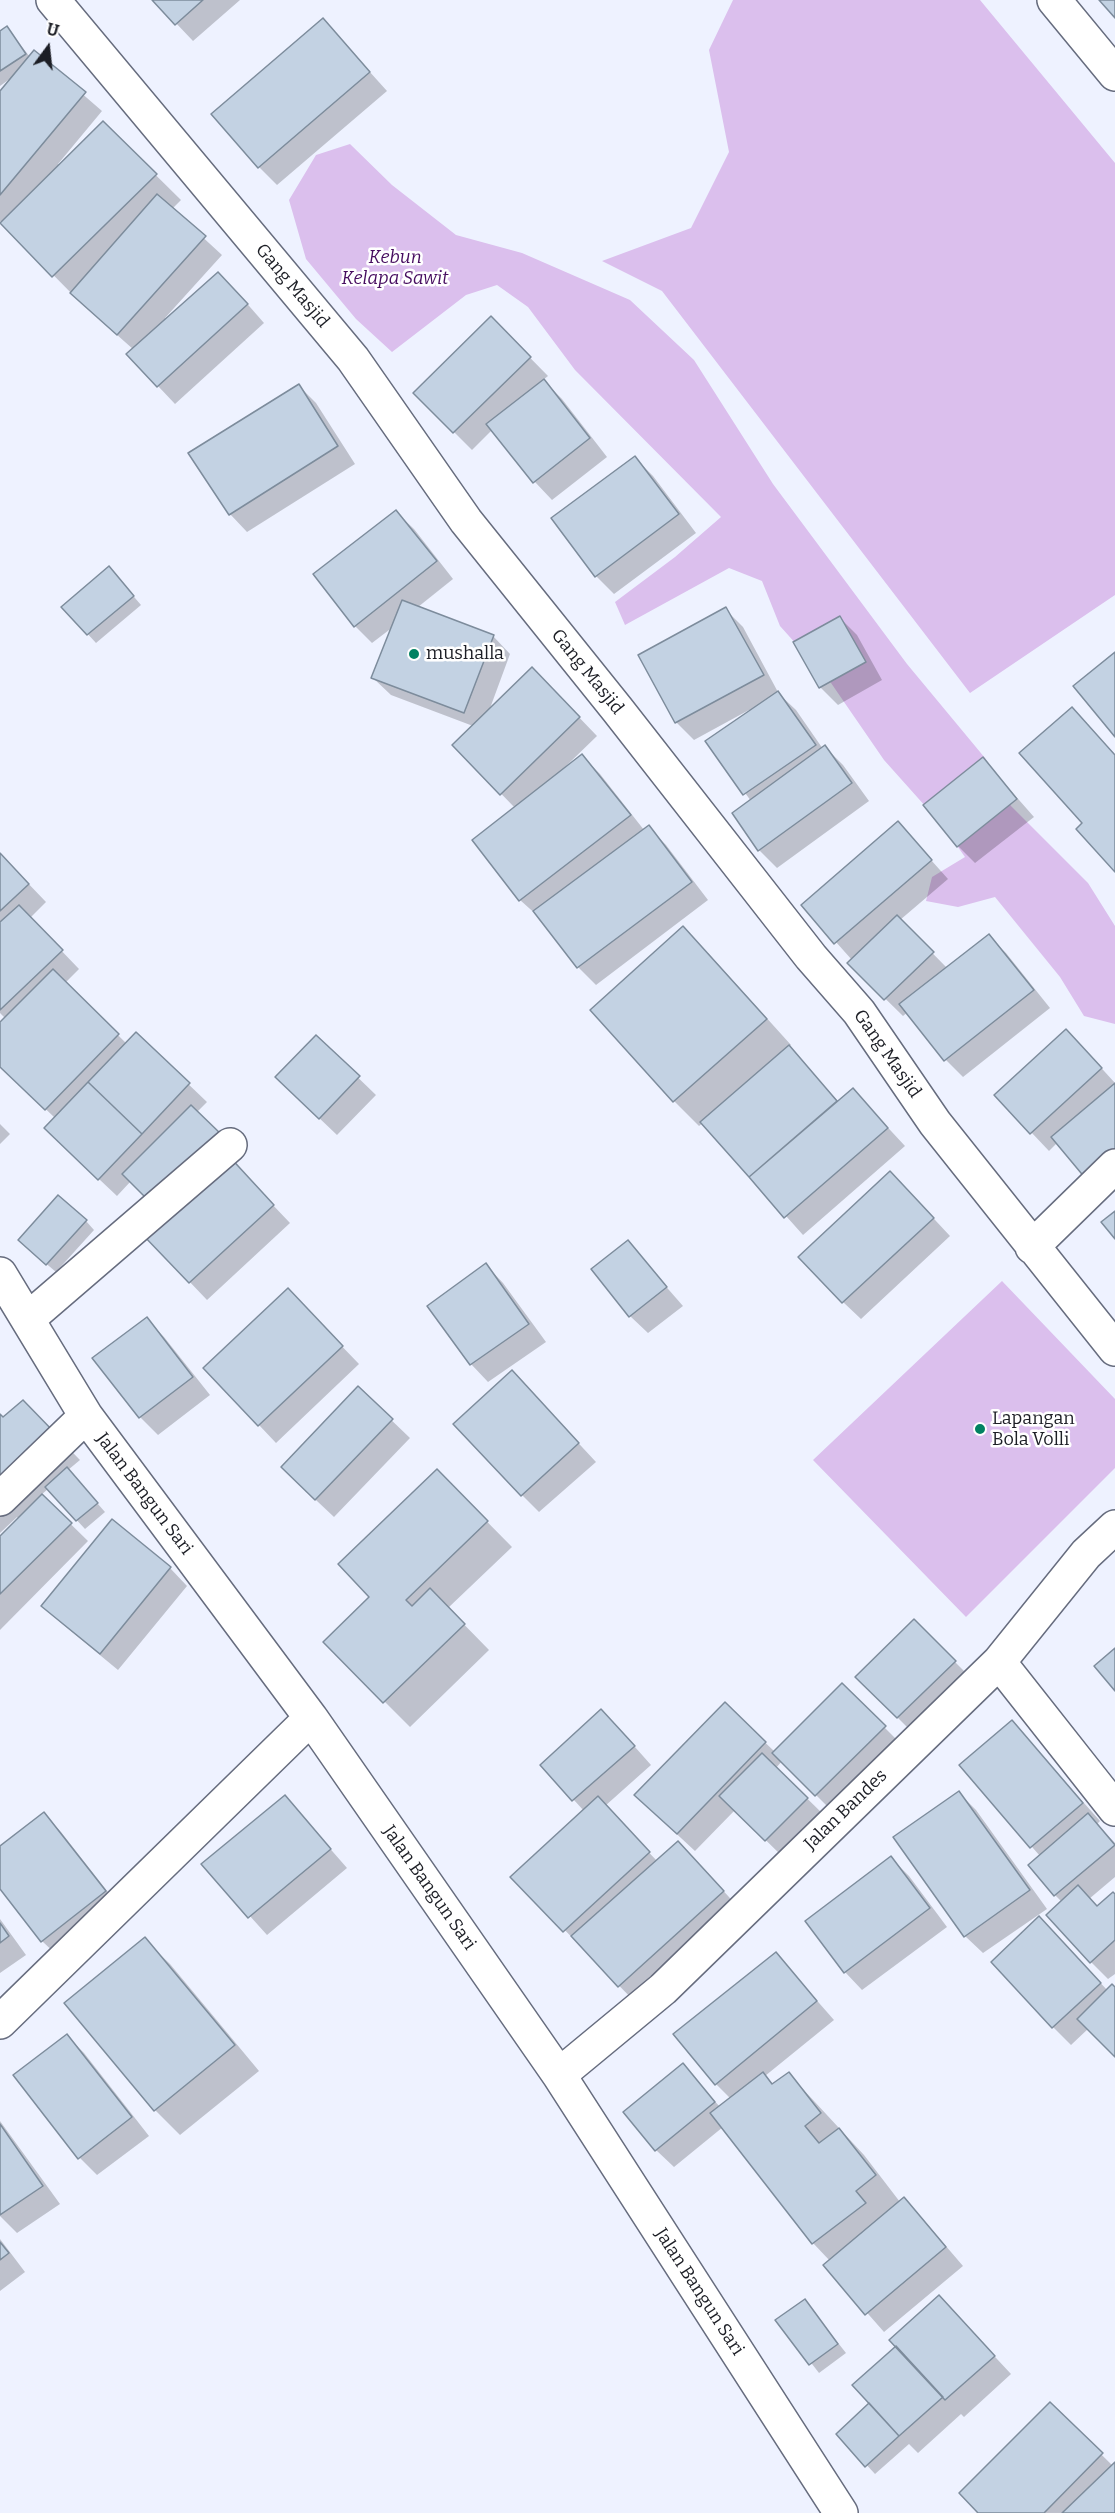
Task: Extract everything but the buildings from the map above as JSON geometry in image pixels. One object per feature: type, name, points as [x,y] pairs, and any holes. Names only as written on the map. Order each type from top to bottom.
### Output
[{"type":"street","name":"Gang Masjid","points":[[53,0],[353,359],[466,522],[812,957],[860,1012],[935,1123],[1115,1348]]},
{"type":"street","points":[[1054,0],[1115,74]]},
{"type":"street","points":[[29,1318],[230,1145]]},
{"type":"street","points":[[1032,1247],[1115,1166]]},
{"type":"street","name":"Jalan Bangun Sari","points":[[0,1274],[29,1318],[86,1416],[310,1718],[559,2075],[842,2513]]},
{"type":"street","points":[[0,1499],[86,1416]]},
{"type":"street","name":"Jalan Bandes","points":[[559,2075],[663,1989],[999,1662],[1086,1554],[1115,1527]]},
{"type":"street","points":[[999,1662],[1115,1809]]},
{"type":"street","points":[[0,2022],[310,1718]]},
{"type":"green space","points":[[733,0],[980,0],[1115,163],[1115,595],[970,693],[662,291],[602,261],[691,228],[729,152],[709,50]]},
{"type":"green space","name":"Kebun Kelapa Sawit","points":[[350,144],[392,185],[456,235],[522,253],[630,300],[694,360],[773,484],[907,664],[985,758],[1011,806],[1088,883],[1115,926],[1115,1024],[1084,1016],[1060,977],[995,897],[958,907],[926,901],[932,877],[965,857],[943,826],[884,760],[831,683],[780,626],[762,581],[729,568],[625,625],[615,602],[675,557],[721,517],[575,370],[528,307],[497,285],[466,295],[392,352],[356,319],[306,259],[289,200],[316,155]]},
{"type":"green space","name":"Lapangan Bola Volli","points":[[1002,1281],[1115,1399],[1115,1468],[966,1617],[813,1460]]},
{"type":"place","name":"mushalla","points":[[414,654]]},
{"type":"place","name":"Lapangan Bola Volli","points":[[980,1429]]}]
